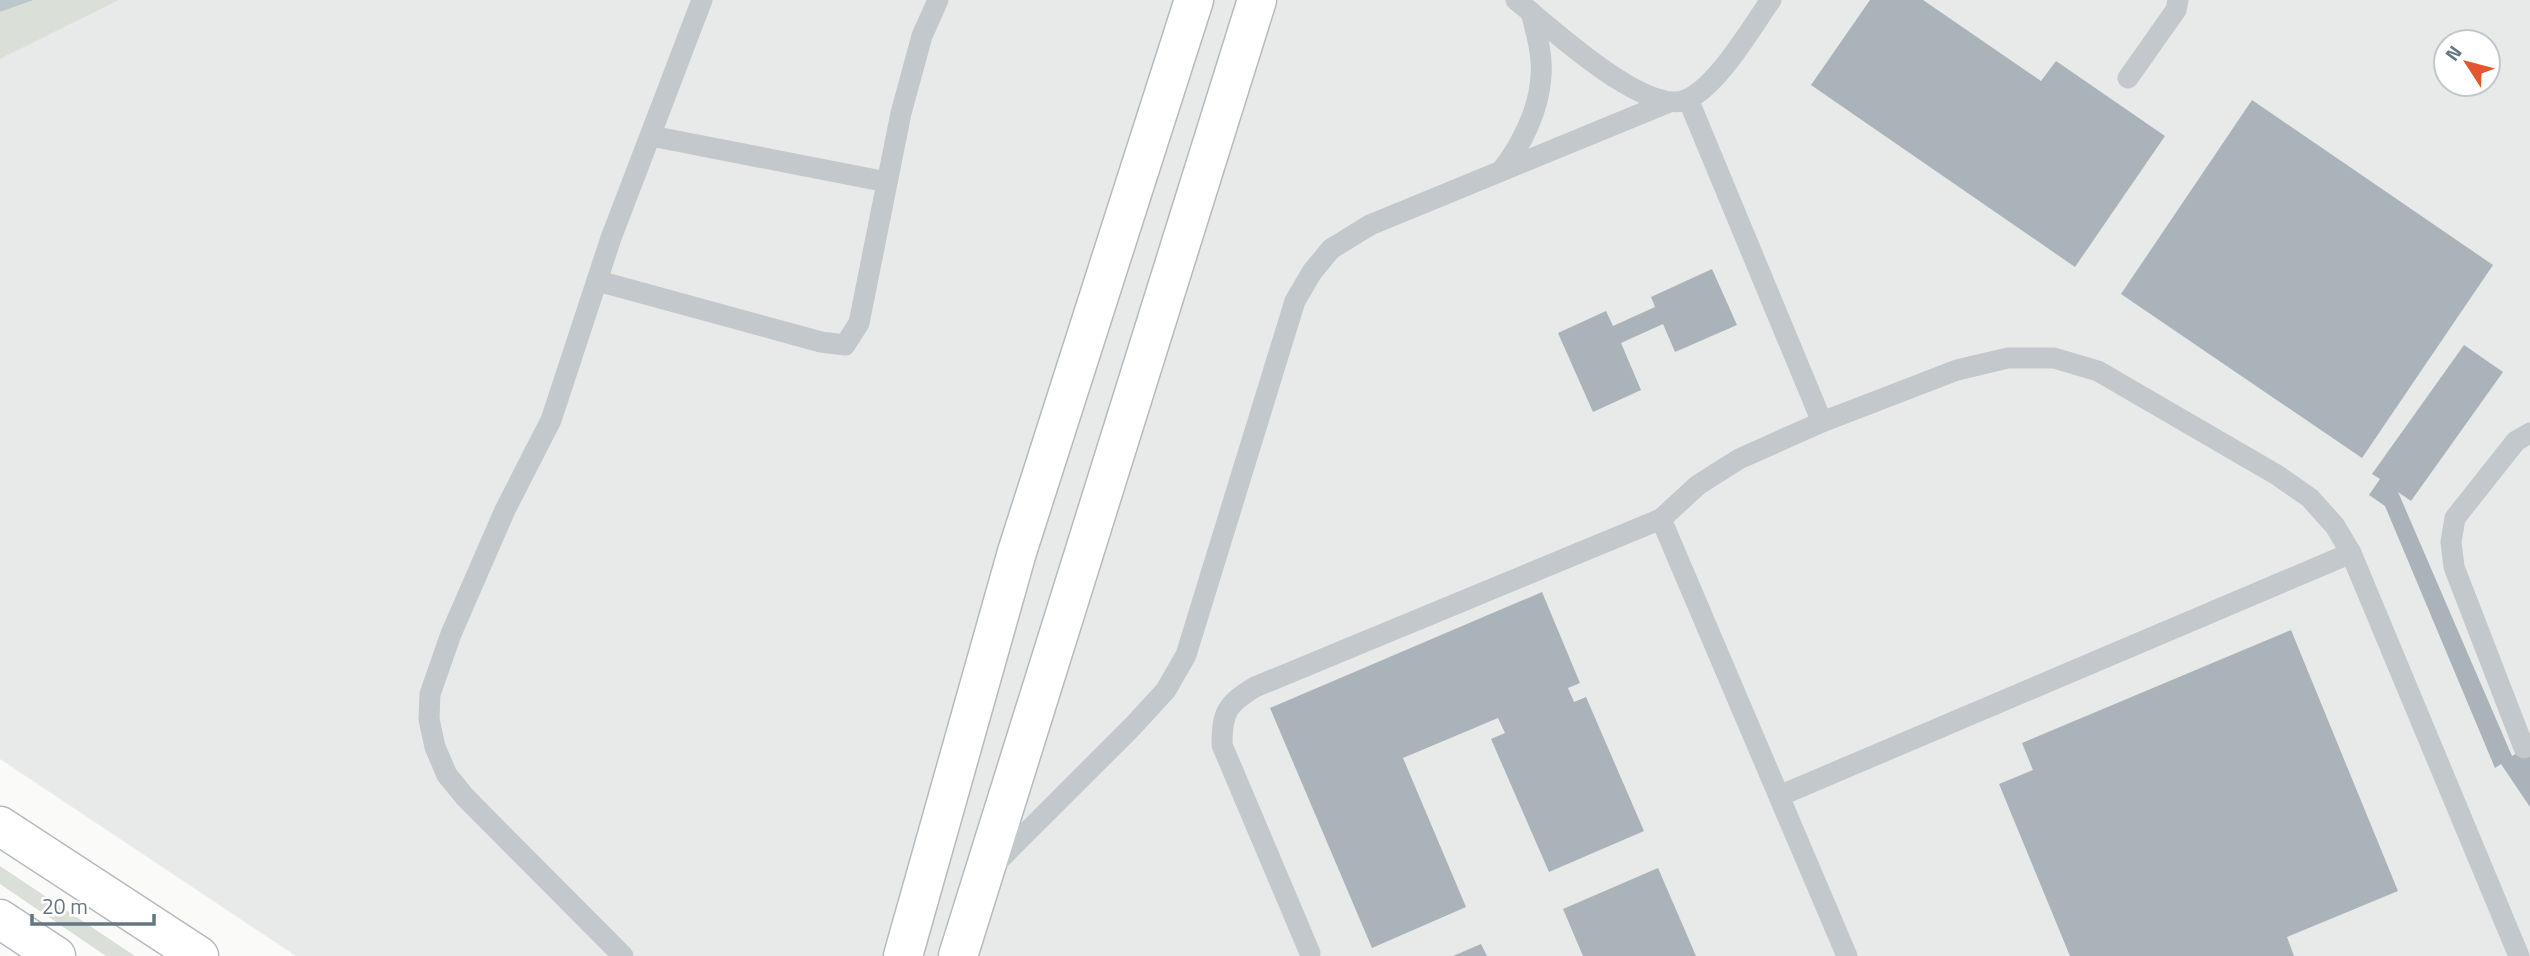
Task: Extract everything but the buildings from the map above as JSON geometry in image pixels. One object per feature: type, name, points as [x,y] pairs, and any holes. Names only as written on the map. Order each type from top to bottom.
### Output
[{"type":"main road","points":[[903,956],[1017,552],[1194,0]]},
{"type":"main road","points":[[957,956],[1257,0]]},
{"type":"main road","points":[[0,825],[199,956]]},
{"type":"main road","points":[[0,919],[56,956]]},
{"type":"lane","points":[[623,956],[465,797],[447,775],[435,747],[429,719],[430,694],[451,634],[505,510],[551,420],[611,238],[702,0]]},
{"type":"lane","points":[[598,281],[821,341],[845,345],[859,323],[901,113],[922,36],[938,0]]},
{"type":"lane","points":[[982,877],[1166,690],[1186,655],[1295,301],[1312,272],[1331,249],[1370,225],[1677,101],[1714,79],[1771,0]]},
{"type":"lane","points":[[2128,78],[2176,10],[2178,0]]},
{"type":"lane","points":[[1502,170],[1520,147],[1533,114],[1541,76],[1539,48],[1524,6]]},
{"type":"lane","points":[[1524,6],[1612,76],[1637,92],[1677,101]]},
{"type":"lane","points":[[1677,101],[1822,422]]},
{"type":"lane","points":[[651,136],[887,182]]},
{"type":"lane","points":[[1310,953],[1222,745],[1222,721],[1236,699],[1255,687],[1661,519],[1698,485],[1739,459],[1822,422],[1957,370],[2008,358],[2054,358],[2098,371],[2277,474],[2310,498],[2335,526],[2351,553],[2519,956]]},
{"type":"lane","points":[[2524,748],[2454,567],[2451,542],[2455,518],[2516,442],[2530,433]]},
{"type":"lane","points":[[1661,519],[1847,956]]},
{"type":"lane","points":[[1779,796],[2351,553]]},
{"type":"shaded area","points":[[0,0],[34,0],[0,12]]},
{"type":"shaded area","points":[[34,0],[119,0],[0,59],[0,12]]},
{"type":"shaded area","points":[[119,0],[2530,0],[2530,956],[296,956],[0,759],[0,59]]},
{"type":"shaded area","points":[[0,866],[135,956],[106,956],[0,884]]}]
